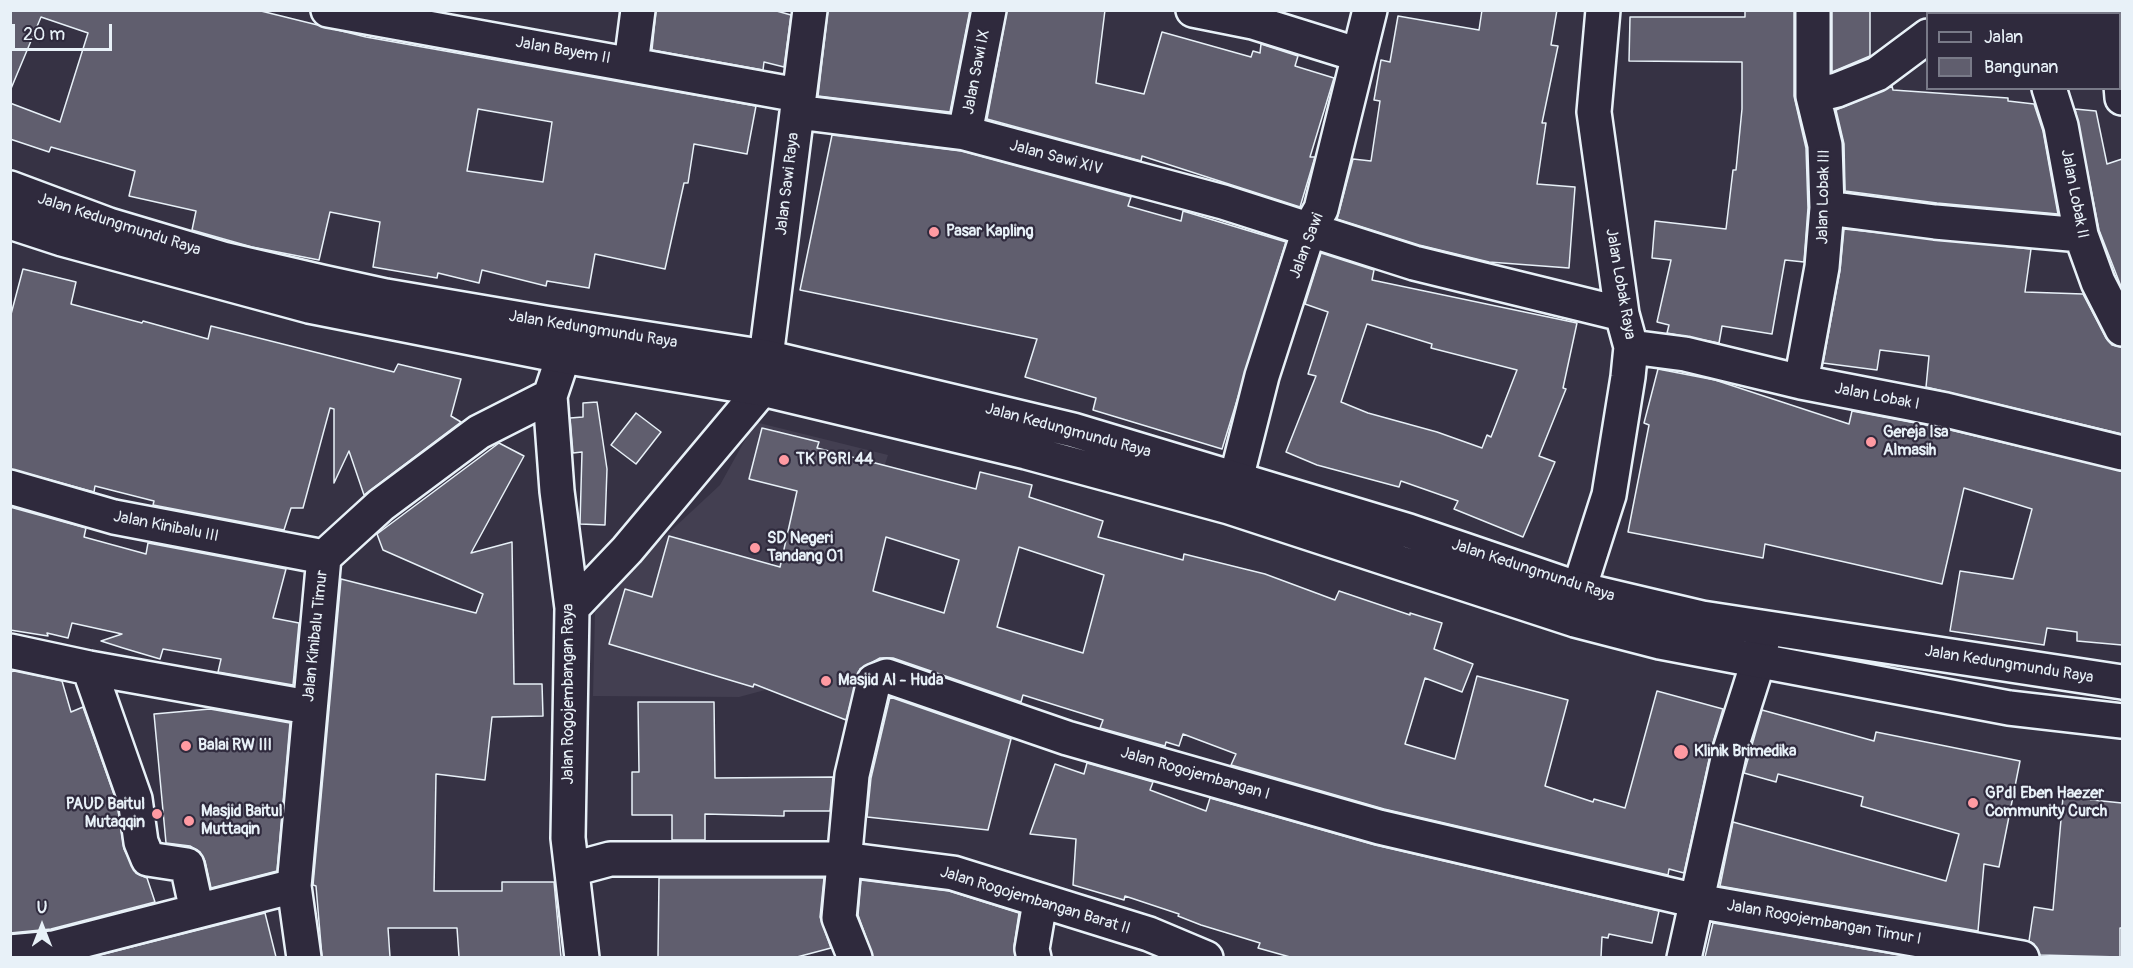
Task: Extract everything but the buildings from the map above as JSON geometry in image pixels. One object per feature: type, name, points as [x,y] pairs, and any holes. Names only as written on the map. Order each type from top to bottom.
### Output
[{"type":"street","name":"Jalan Bayem II","points":[[328,10],[631,64],[798,104]]},
{"type":"street","points":[[631,64],[638,10]]},
{"type":"street","name":"Jalan Sawi Raya","points":[[764,373],[810,10]]},
{"type":"street","name":"Jalan Sawi IX","points":[[965,133],[989,10]]},
{"type":"street","points":[[1193,10],[1254,22],[1359,55]]},
{"type":"street","name":"Jalan Sawi","points":[[1236,479],[1262,376],[1309,230],[1321,209],[1370,10]]},
{"type":"street","name":"Jalan Lobak Raya","points":[[1579,589],[1609,495],[1631,346],[1622,314],[1594,112],[1603,10]]},
{"type":"street","name":"Jalan Lobak III","points":[[1801,382],[1822,267],[1827,208],[1826,145],[1813,96],[1813,10]]},
{"type":"street","points":[[1813,96],[1837,90],[1877,74],[1926,37]]},
{"type":"street","name":"Jalan Lobak II","points":[[2050,90],[2061,126],[2081,236],[2098,282],[2122,329]]},
{"type":"street","name":"Jalan Sawi XIV","points":[[798,104],[965,133],[1222,202],[1414,262],[1622,314]]},
{"type":"street","name":"Jalan Kedungmundu Raya","points":[[10,188],[109,225],[223,259],[386,296],[567,342]]},
{"type":"street","points":[[1827,208],[1935,222],[2081,236]]},
{"type":"street","name":"Jalan Kedungmundu Raya","points":[[10,222],[84,245],[298,303],[764,373],[1073,430],[1409,531],[1579,589],[1702,618],[2122,682]]},
{"type":"street","points":[[549,396],[567,342]]},
{"type":"street","name":"Jalan Lobak I","points":[[1631,346],[1685,354],[1801,382],[1946,410],[2122,453]]},
{"type":"street","points":[[572,608],[627,550],[764,373]]},
{"type":"street","name":"Jalan Kedungmundu Raya","points":[[764,373],[1026,452],[1229,507],[1575,620],[1660,642],[2009,708],[2122,722]]},
{"type":"street","name":"Jalan Kinibalu Timur","points":[[304,957],[294,886],[308,707],[324,557],[381,505],[479,432],[549,396]]},
{"type":"street","name":"Jalan Rogojembangan Raya","points":[[549,396],[557,491],[572,608],[568,838],[582,957]]},
{"type":"street","name":"Jalan Kinibalu III","points":[[10,487],[114,517],[324,557]]},
{"type":"street","points":[[1684,957],[1730,750],[1758,662],[1765,628]]},
{"type":"street","points":[[10,651],[89,668],[308,707]]},
{"type":"street","points":[[89,668],[135,799],[141,842],[148,859],[187,865],[197,911]]},
{"type":"street","name":"Jalan Rogojembangan I","points":[[843,859],[852,775],[874,681],[887,676],[1067,738],[1379,827],[1697,901]]},
{"type":"street","name":"Jalan Rogojembangan Barat II","points":[[573,869],[610,859],[843,859],[953,873],[1040,902],[1149,934],[1206,957]]},
{"type":"street","points":[[843,859],[839,918],[855,957]]},
{"type":"street","points":[[10,952],[54,948],[294,886]]},
{"type":"street","name":"Jalan Rogojembangan Timur I","points":[[1697,901],[2022,957]]},
{"type":"street","points":[[1034,957],[1032,949],[1040,902]]},
{"type":"shaded area","name":"SD Negeri Tandang 01","points":[[755,422],[888,455],[863,532],[797,629],[765,690],[739,697],[593,696],[595,612],[634,565],[720,485]]},
{"type":"place","name":"Pasar Kapling","points":[[934,232]]},
{"type":"place","name":"Gereja Isa Almasih","points":[[1871,442]]},
{"type":"place","name":"TK PGRI 44","points":[[784,460]]},
{"type":"place","name":"SD Negeri Tandang 01","points":[[755,548]]},
{"type":"place","name":"Masjid Al - Huda","points":[[826,681]]},
{"type":"place","name":"Balai RW III","points":[[186,746]]},
{"type":"place","name":"Klinik Brimedika","points":[[1681,752]]},
{"type":"place","name":"GPdI Eben Haezer Community Curch","points":[[1973,803]]},
{"type":"place","name":"PAUD Baitul Mutaqqin","points":[[157,814]]},
{"type":"place","name":"Masjid Baitul Muttaqin","points":[[189,821]]}]
